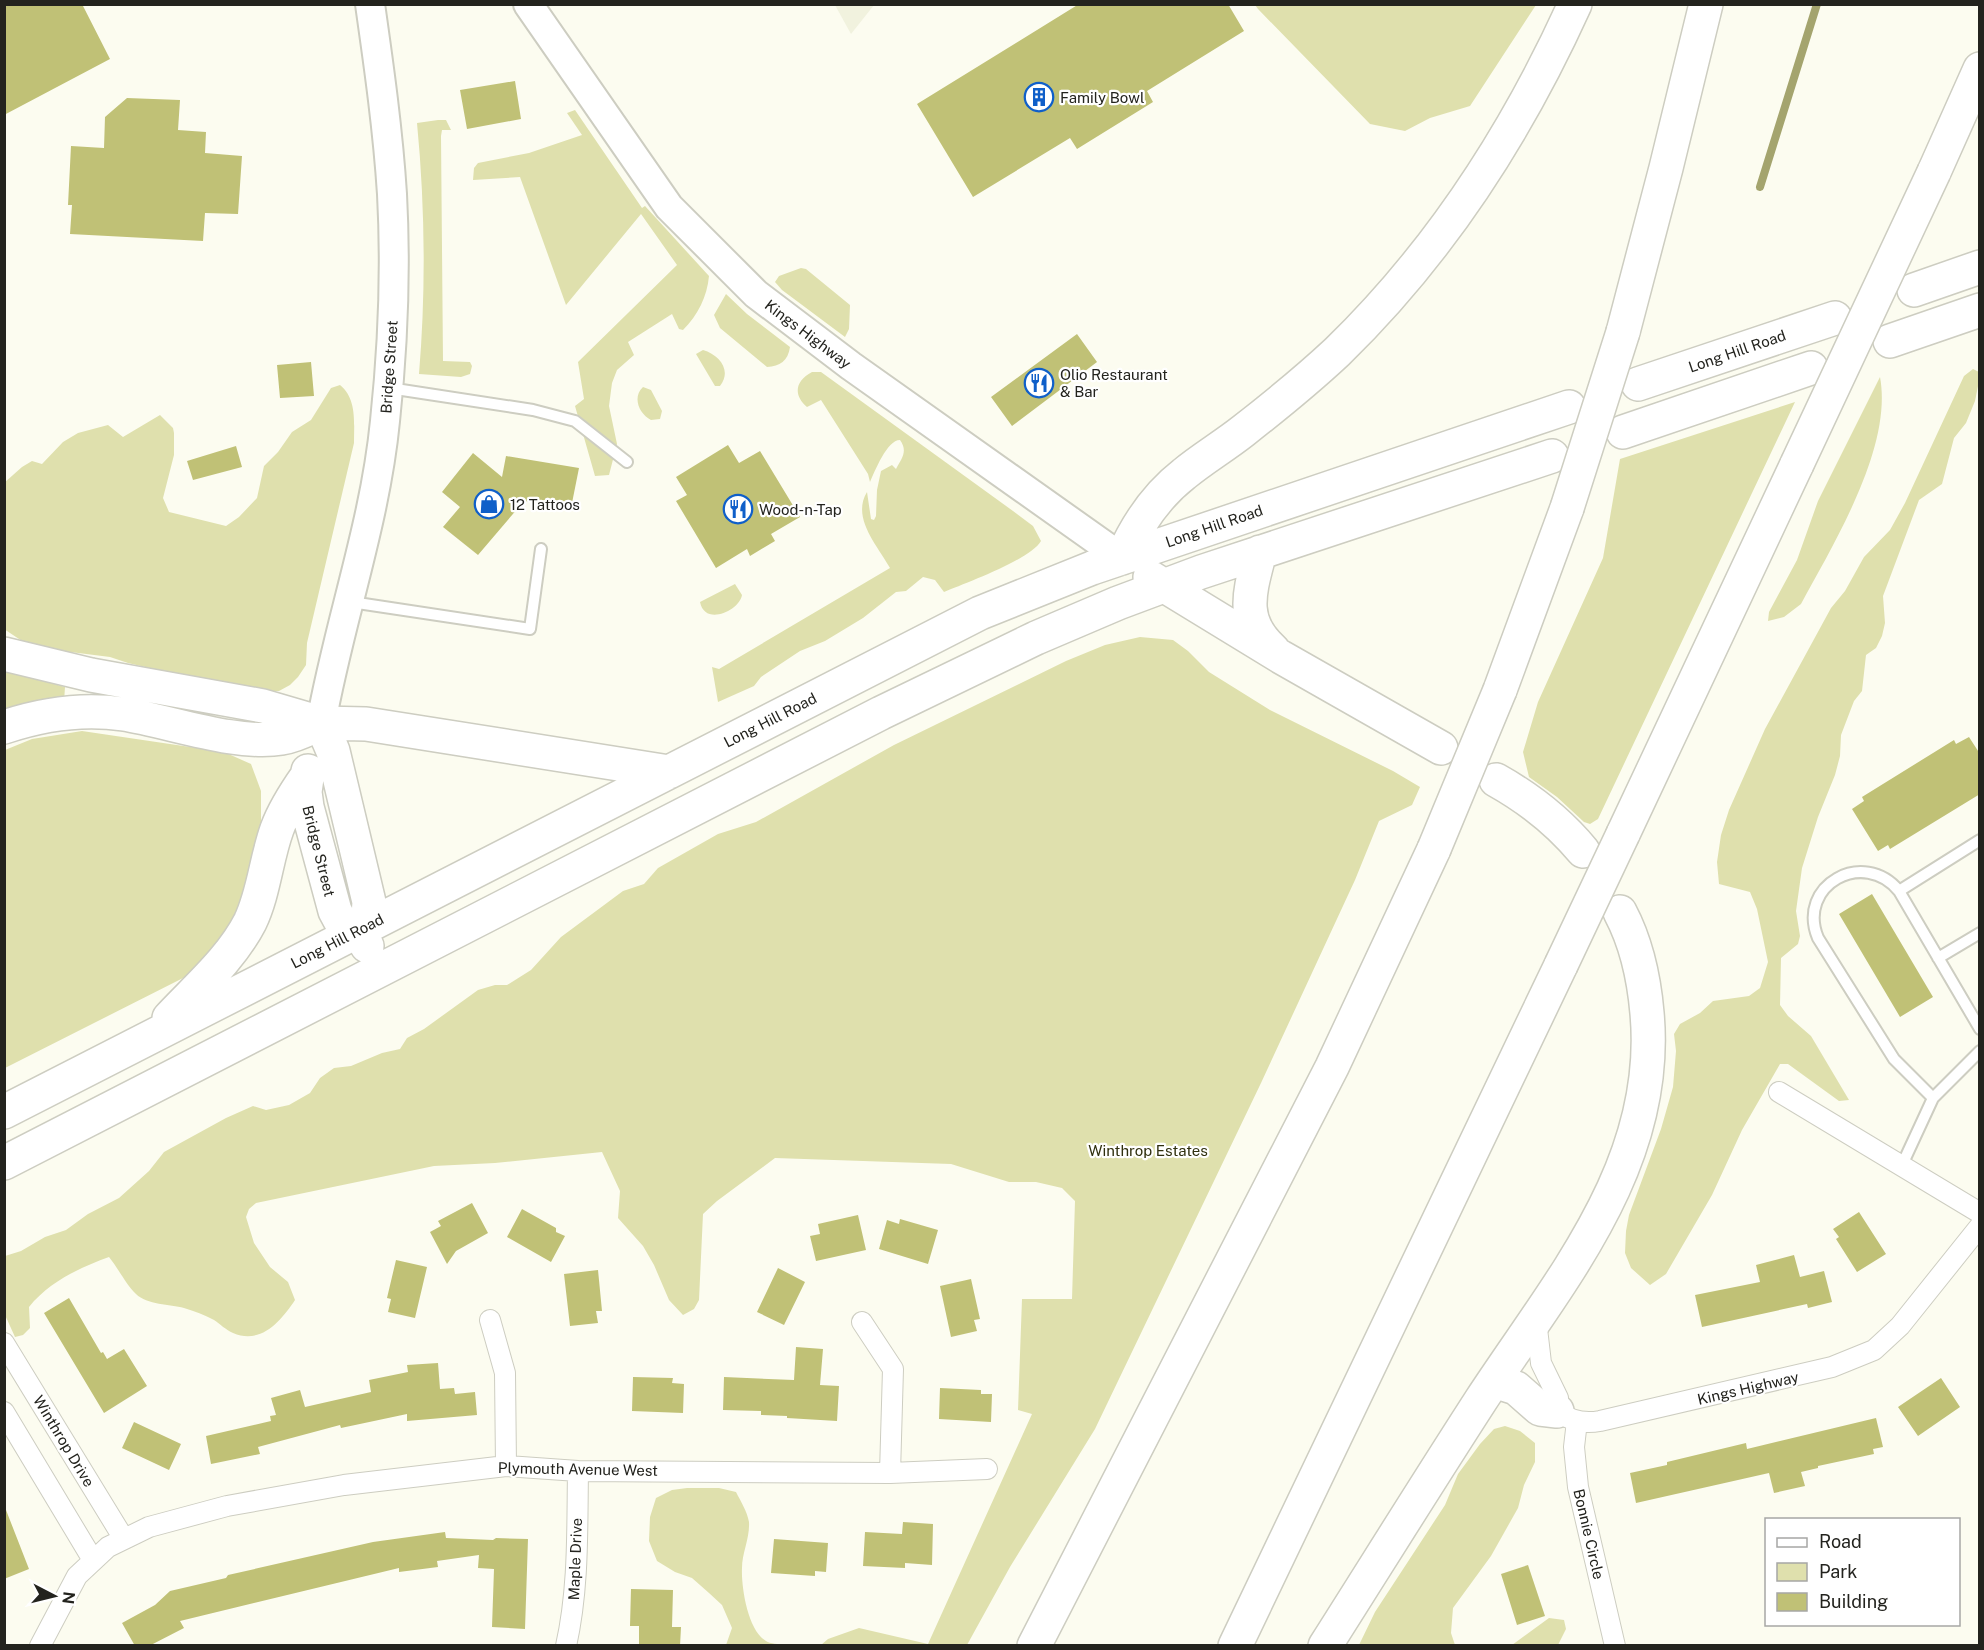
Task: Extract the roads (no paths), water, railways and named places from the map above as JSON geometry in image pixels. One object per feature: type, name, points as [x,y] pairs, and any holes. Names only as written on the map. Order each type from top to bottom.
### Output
[{"type":"highway","points":[[1122,558],[1143,520],[1170,486],[1265,414],[1325,363],[1367,321],[1417,264],[1458,210],[1500,144],[1543,70],[1575,4]]},
{"type":"highway","points":[[1034,1646],[1332,1067],[1434,849],[1500,690],[1567,508],[1623,332],[1706,4]]},
{"type":"highway","points":[[1234,1646],[1623,834],[1934,172],[1980,69]]},
{"type":"highway","points":[[1914,290],[1980,267]]},
{"type":"highway","points":[[1890,341],[1980,310]]},
{"type":"highway","name":"Long Hill Road","points":[[1638,384],[1835,318]]},
{"type":"highway","points":[[1623,432],[1811,369]]},
{"type":"highway","name":"Long Hill Road","points":[[4,1112],[962,621],[1014,598],[1122,558],[1569,407]]},
{"type":"highway","points":[[4,1162],[919,693],[1069,623],[1260,552],[1552,456]]},
{"type":"highway","points":[[1260,552],[1251,589],[1251,616],[1255,631],[1261,639],[1281,657],[1440,748]]},
{"type":"highway","name":"Kings Highway","points":[[1122,558],[1281,657]]},
{"type":"highway","points":[[4,654],[91,675],[263,706],[321,723],[366,724],[669,772]]},
{"type":"highway","points":[[4,727],[30,718],[90,711],[123,714],[177,726],[264,739],[297,734],[321,723]]},
{"type":"highway","points":[[321,723],[333,751],[369,902],[368,916],[359,930]]},
{"type":"highway","name":"Bridge Street","points":[[321,723],[306,776],[307,807],[335,911],[342,924],[359,930],[380,970]]},
{"type":"highway","points":[[153,1036],[228,954],[250,922],[277,829],[306,776]]},
{"type":"highway","points":[[1496,780],[1543,810],[1583,851]]},
{"type":"highway","points":[[1324,1646],[1590,1236],[1608,1203],[1634,1136],[1645,1093],[1648,1036],[1644,989],[1635,948],[1620,912]]},
{"type":"highway","points":[[1213,1646],[1280,1511],[1478,1136]]},
{"type":"highway","points":[[1494,1381],[1516,1388],[1540,1409],[1567,1416]]},
{"type":"main road","name":"Bridge Street","points":[[321,723],[372,503],[385,423],[388,388],[393,298],[392,195],[370,4]]},
{"type":"main road","name":"Kings Highway","points":[[528,4],[669,207],[756,294],[850,366],[1122,558]]},
{"type":"street","points":[[1779,1092],[1980,1213]]},
{"type":"street","name":"Kings Highway","points":[[1567,1416],[1596,1422],[1832,1367],[1874,1350],[1900,1326],[1980,1226]]},
{"type":"street","points":[[1536,1317],[1541,1363],[1567,1416]]},
{"type":"street","points":[[490,1320],[505,1373],[506,1466]]},
{"type":"street","points":[[862,1322],[893,1369],[890,1473]]},
{"type":"street","name":"Winthrop Drive","points":[[4,1343],[116,1543]]},
{"type":"street","points":[[4,1412],[93,1560]]},
{"type":"street","name":"Bonnie Circle","points":[[1567,1416],[1574,1447],[1578,1487],[1616,1646]]},
{"type":"street","name":"Plymouth Avenue West","points":[[40,1646],[76,1576],[93,1560],[116,1543],[149,1527],[227,1506],[344,1485],[506,1466],[578,1471],[890,1473],[987,1469]]},
{"type":"street","name":"Maple Drive","points":[[566,1646],[572,1618],[576,1573],[578,1471]]},
{"type":"lane","points":[[388,388],[533,410],[575,421],[627,462]]},
{"type":"lane","points":[[350,602],[530,629],[541,549]]},
{"type":"lane","points":[[1899,891],[1980,840]]},
{"type":"lane","points":[[1933,1098],[1894,1059],[1814,928],[1813,917],[1818,898],[1824,888],[1849,873],[1870,873],[1886,879],[1899,891],[1980,1029]]},
{"type":"lane","points":[[1938,958],[1980,933]]},
{"type":"lane","points":[[1902,1165],[1933,1098],[1980,1051]]},
{"type":"waterway","points":[[1760,187],[1817,4]]},
{"type":"place","name":"Family Bowl","points":[[1039,97]]},
{"type":"place","name":"Olio Restaurant & Bar","points":[[1039,383]]},
{"type":"place","name":"12 Tattoos","points":[[489,504]]},
{"type":"place","name":"Wood-n-Tap","points":[[738,509]]},
{"type":"park label","name":"Winthrop Estates","points":[[1148,1150]]}]
